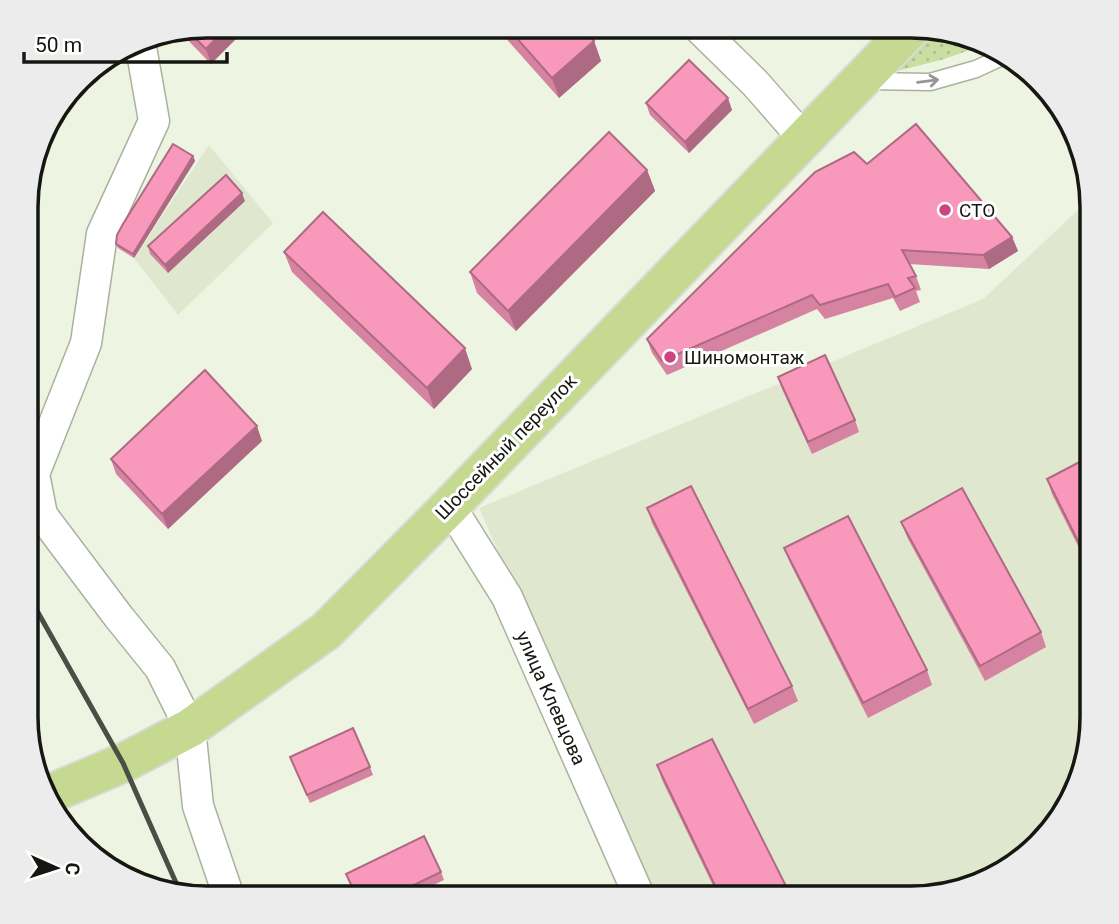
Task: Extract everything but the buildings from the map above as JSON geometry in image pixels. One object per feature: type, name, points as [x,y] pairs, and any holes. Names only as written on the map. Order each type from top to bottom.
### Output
[{"type":"main road","name":"Шоссейный переулок","points":[[56,791],[123,763],[190,728],[326,631],[900,39]]},
{"type":"street","points":[[711,39],[755,83],[804,139]]},
{"type":"street","points":[[38,463],[86,344],[103,234],[154,121],[142,52]]},
{"type":"street","points":[[39,497],[42,515],[160,668],[190,728],[198,806],[225,886]]},
{"type":"street","name":"улица Клевцова","points":[[450,506],[507,597],[634,885]]},
{"type":"lane","points":[[860,80],[930,82],[976,69],[994,61]]},
{"type":"shaded area","points":[[209,145],[273,223],[178,315],[134,258]]},
{"type":"shaded area","points":[[1080,208],[1080,716],[1077,749],[1072,771],[1063,791],[1031,836],[1005,857],[976,873],[944,882],[922,885],[645,885],[479,508],[983,299]]},
{"type":"green space","points":[[921,39],[971,49],[897,71],[894,67]]},
{"type":"railway","points":[[39,614],[123,763],[176,882]]},
{"type":"place","name":"СТО","points":[[945,210]]},
{"type":"place","name":"Шиномонтаж","points":[[670,357]]}]
